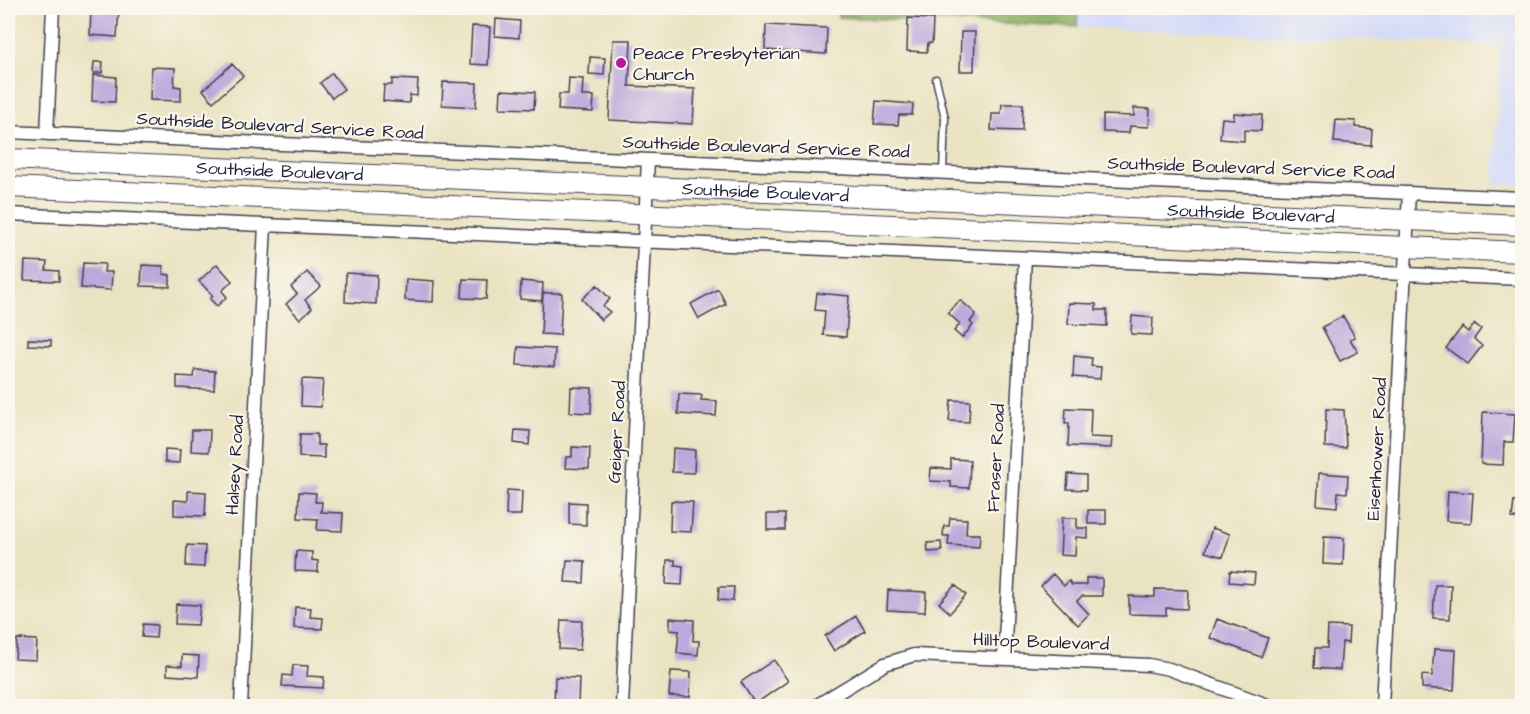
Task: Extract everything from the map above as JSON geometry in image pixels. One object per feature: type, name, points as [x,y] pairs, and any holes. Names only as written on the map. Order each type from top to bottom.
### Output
[{"type":"highway","name":"Southside Boulevard","points":[[8,159],[1522,225]]},
{"type":"highway","name":"Southside Boulevard","points":[[8,187],[1522,252]]},
{"type":"street","points":[[47,134],[53,8]]},
{"type":"street","name":"Southside Boulevard Service Road","points":[[8,132],[1522,198]]},
{"type":"street","name":"Geiger Road","points":[[622,706],[648,160]]},
{"type":"street","name":"Eisenhower Road","points":[[1382,706],[1408,193]]},
{"type":"street","points":[[8,214],[1522,279]]},
{"type":"street","name":"Halsey Road","points":[[242,706],[265,225]]},
{"type":"street","name":"Fraser Road","points":[[1004,659],[1025,258]]},
{"type":"street","name":"Hilltop Boulevard","points":[[816,706],[885,664],[914,654],[1149,665],[1169,669],[1270,706]]},
{"type":"lane","points":[[936,79],[945,118],[943,173]]},
{"type":"shaded area","points":[[1078,8],[1486,8],[1522,19],[1522,185],[1494,184],[1500,45],[1077,27]]},
{"type":"green space","points":[[838,8],[1078,8],[1077,27],[838,17]]},
{"type":"building","points":[[91,8],[119,8],[117,37],[90,35]]},
{"type":"building","points":[[908,18],[933,19],[932,43],[928,43],[927,52],[907,51]]},
{"type":"building","points":[[496,19],[520,21],[519,38],[495,36]]},
{"type":"building","points":[[766,25],[827,28],[826,54],[765,50]]},
{"type":"building","points":[[472,26],[490,27],[488,65],[470,64]]},
{"type":"building","points":[[961,32],[975,32],[974,71],[960,71]]},
{"type":"building","name":"Peace Presbyterian Church","points":[[613,40],[631,40],[629,86],[695,89],[693,124],[609,120]]},
{"type":"building","points":[[590,57],[605,58],[604,75],[589,74]]},
{"type":"building","points":[[94,62],[103,62],[102,73],[93,73]]},
{"type":"building","points":[[232,64],[243,76],[213,102],[203,90]]},
{"type":"building","points":[[151,67],[175,68],[174,86],[181,87],[181,101],[150,100]]},
{"type":"building","points":[[332,73],[344,89],[332,98],[320,83]]},
{"type":"building","points":[[93,75],[116,77],[115,102],[92,101]]},
{"type":"building","points":[[569,78],[583,79],[582,96],[594,96],[593,112],[558,110],[559,94],[568,94]]},
{"type":"building","points":[[392,79],[418,80],[417,96],[410,95],[409,103],[383,101],[384,85],[392,85]]},
{"type":"building","points":[[443,82],[477,83],[476,107],[442,105]]},
{"type":"building","points":[[501,90],[535,92],[534,109],[500,108]]},
{"type":"building","points":[[876,101],[913,104],[912,115],[899,115],[898,125],[874,124]]},
{"type":"building","points":[[1002,104],[1023,104],[1022,131],[991,130],[992,114],[1001,114]]},
{"type":"building","points":[[1134,108],[1150,109],[1149,127],[1130,126],[1129,133],[1103,132],[1103,115],[1134,116]]},
{"type":"building","points":[[1234,113],[1262,115],[1261,131],[1244,130],[1244,141],[1220,139],[1222,118],[1234,119]]},
{"type":"building","points":[[1336,120],[1356,121],[1355,127],[1372,129],[1371,145],[1334,142]]},
{"type":"building","points":[[25,261],[47,262],[46,270],[59,271],[59,281],[24,280]]},
{"type":"building","points":[[83,263],[105,264],[104,272],[112,272],[111,290],[81,288]]},
{"type":"building","points":[[217,264],[232,281],[222,291],[227,297],[217,306],[210,299],[213,296],[199,281]]},
{"type":"building","points":[[142,265],[163,266],[163,274],[170,275],[170,287],[141,286]]},
{"type":"building","points":[[307,272],[321,286],[305,300],[312,308],[300,319],[286,304],[297,294],[291,287]]},
{"type":"building","points":[[346,273],[377,275],[376,304],[345,302]]},
{"type":"building","points":[[406,279],[434,281],[433,302],[405,300]]},
{"type":"building","points":[[463,279],[487,280],[486,299],[462,298]]},
{"type":"building","points":[[521,281],[543,283],[542,301],[520,299]]},
{"type":"building","points":[[597,285],[610,299],[603,306],[610,312],[601,320],[582,299]]},
{"type":"building","points":[[718,289],[726,304],[699,319],[691,304]]},
{"type":"building","points":[[543,293],[562,293],[560,335],[541,334]]},
{"type":"building","points":[[817,293],[849,296],[846,337],[823,335],[825,311],[815,310]]},
{"type":"building","points":[[960,300],[976,314],[970,322],[973,325],[962,338],[954,331],[960,324],[948,313]]},
{"type":"building","points":[[1069,303],[1096,304],[1096,310],[1107,310],[1107,326],[1068,324]]},
{"type":"building","points":[[1132,316],[1153,318],[1152,335],[1131,334]]},
{"type":"building","points":[[1343,316],[1355,337],[1350,339],[1358,352],[1340,361],[1322,327]]},
{"type":"building","points":[[1475,324],[1481,329],[1474,339],[1482,346],[1468,364],[1446,348],[1462,327],[1468,332]]},
{"type":"building","points":[[28,339],[51,340],[51,346],[28,345]]},
{"type":"building","points":[[518,347],[555,349],[554,367],[517,365]]},
{"type":"building","points":[[1074,356],[1092,358],[1091,366],[1101,367],[1100,379],[1073,377]]},
{"type":"building","points":[[195,370],[215,371],[214,390],[177,388],[177,376],[194,377]]},
{"type":"building","points":[[302,379],[323,380],[321,407],[301,406]]},
{"type":"building","points":[[571,387],[592,388],[591,413],[570,412]]},
{"type":"building","points":[[679,394],[702,395],[701,400],[717,401],[716,416],[678,414]]},
{"type":"building","points":[[951,400],[970,401],[969,422],[949,421]]},
{"type":"building","points":[[1066,408],[1091,409],[1090,437],[1112,438],[1111,448],[1068,446],[1069,423],[1065,423]]},
{"type":"building","points":[[1326,409],[1344,410],[1346,448],[1325,447]]},
{"type":"building","points":[[1483,412],[1515,414],[1513,442],[1504,442],[1503,465],[1481,464]]},
{"type":"building","points":[[192,430],[210,430],[209,452],[191,451]]},
{"type":"building","points":[[515,430],[530,431],[529,445],[514,443]]},
{"type":"building","points":[[300,434],[317,434],[317,445],[324,445],[324,458],[299,457]]},
{"type":"building","points":[[572,447],[590,448],[589,469],[565,468],[566,457],[572,457]]},
{"type":"building","points":[[673,448],[695,450],[694,473],[672,472]]},
{"type":"building","points":[[165,449],[180,450],[179,463],[165,462]]},
{"type":"building","points":[[951,459],[970,460],[969,488],[951,487],[951,482],[930,481],[931,468],[951,469]]},
{"type":"building","points":[[1319,473],[1348,475],[1347,493],[1338,492],[1337,507],[1317,505]]},
{"type":"building","points":[[1068,474],[1086,475],[1086,490],[1067,489]]},
{"type":"building","points":[[507,490],[522,491],[521,515],[506,515]]},
{"type":"building","points":[[188,491],[206,492],[205,516],[174,515],[174,500],[188,501]]},
{"type":"building","points":[[1448,491],[1473,493],[1471,523],[1446,521]]},
{"type":"building","points":[[299,492],[316,493],[315,502],[322,502],[321,512],[343,513],[342,531],[317,530],[318,519],[298,518]]},
{"type":"building","points":[[671,501],[693,502],[691,532],[670,531]]},
{"type":"building","points":[[1514,501],[1522,502],[1522,519],[1512,518]]},
{"type":"building","points":[[569,502],[586,503],[586,525],[569,524]]},
{"type":"building","points":[[1088,510],[1106,510],[1106,524],[1088,524]]},
{"type":"building","points":[[767,514],[785,514],[785,530],[767,530]]},
{"type":"building","points":[[950,518],[967,519],[966,534],[980,534],[979,547],[948,545],[949,536],[943,536],[944,526],[949,526]]},
{"type":"building","points":[[1062,518],[1077,518],[1077,528],[1088,528],[1088,538],[1076,537],[1075,556],[1060,555]]},
{"type":"building","points":[[1212,528],[1230,534],[1223,557],[1205,552]]},
{"type":"building","points":[[1324,537],[1344,538],[1343,565],[1323,564]]},
{"type":"building","points":[[941,542],[942,551],[928,552],[927,543]]},
{"type":"building","points":[[187,545],[205,546],[204,567],[186,566]]},
{"type":"building","points":[[296,551],[312,552],[312,560],[318,561],[318,572],[295,571]]},
{"type":"building","points":[[567,560],[585,561],[584,583],[565,582]]},
{"type":"building","points":[[667,560],[675,560],[675,565],[683,566],[682,585],[666,584]]},
{"type":"building","points":[[1230,571],[1255,573],[1254,584],[1229,582]]},
{"type":"building","points":[[1053,574],[1064,586],[1069,581],[1072,585],[1086,585],[1086,578],[1102,578],[1102,596],[1082,596],[1077,601],[1089,614],[1078,625],[1041,586]]},
{"type":"building","points":[[955,585],[966,595],[950,613],[939,603]]},
{"type":"building","points":[[1435,585],[1451,585],[1450,619],[1433,618]]},
{"type":"building","points":[[719,587],[734,587],[733,601],[718,600]]},
{"type":"building","points":[[1155,589],[1188,590],[1187,609],[1166,608],[1166,615],[1129,614],[1129,596],[1155,597]]},
{"type":"building","points":[[888,590],[926,592],[925,612],[887,610]]},
{"type":"building","points":[[176,604],[200,605],[198,625],[175,624]]},
{"type":"building","points":[[295,607],[311,608],[310,617],[323,618],[322,629],[294,628]]},
{"type":"building","points":[[856,616],[865,631],[834,651],[825,636]]},
{"type":"building","points":[[670,618],[694,620],[693,641],[699,641],[698,655],[677,653],[679,631],[670,630]]},
{"type":"building","points":[[1217,619],[1268,638],[1261,657],[1210,638]]},
{"type":"building","points":[[561,620],[582,621],[580,650],[559,649]]},
{"type":"building","points":[[143,624],[157,625],[156,638],[142,637]]},
{"type":"building","points":[[1328,626],[1349,627],[1348,643],[1342,642],[1340,670],[1314,668],[1315,648],[1327,648]]},
{"type":"building","points":[[17,639],[37,640],[36,660],[15,659]]},
{"type":"building","points":[[1434,649],[1456,650],[1454,690],[1422,688],[1422,675],[1432,676]]},
{"type":"building","points":[[182,655],[199,656],[198,677],[167,675],[167,665],[182,666]]},
{"type":"building","points":[[774,660],[788,681],[755,704],[741,682]]},
{"type":"building","points":[[293,665],[308,666],[307,676],[324,677],[323,688],[282,686],[283,675],[292,676]]},
{"type":"building","points":[[671,671],[691,672],[690,697],[669,696]]},
{"type":"building","points":[[555,677],[579,678],[578,706],[554,706]]},
{"type":"place","name":"Peace Presbyterian Church","points":[[621,63]]}]
